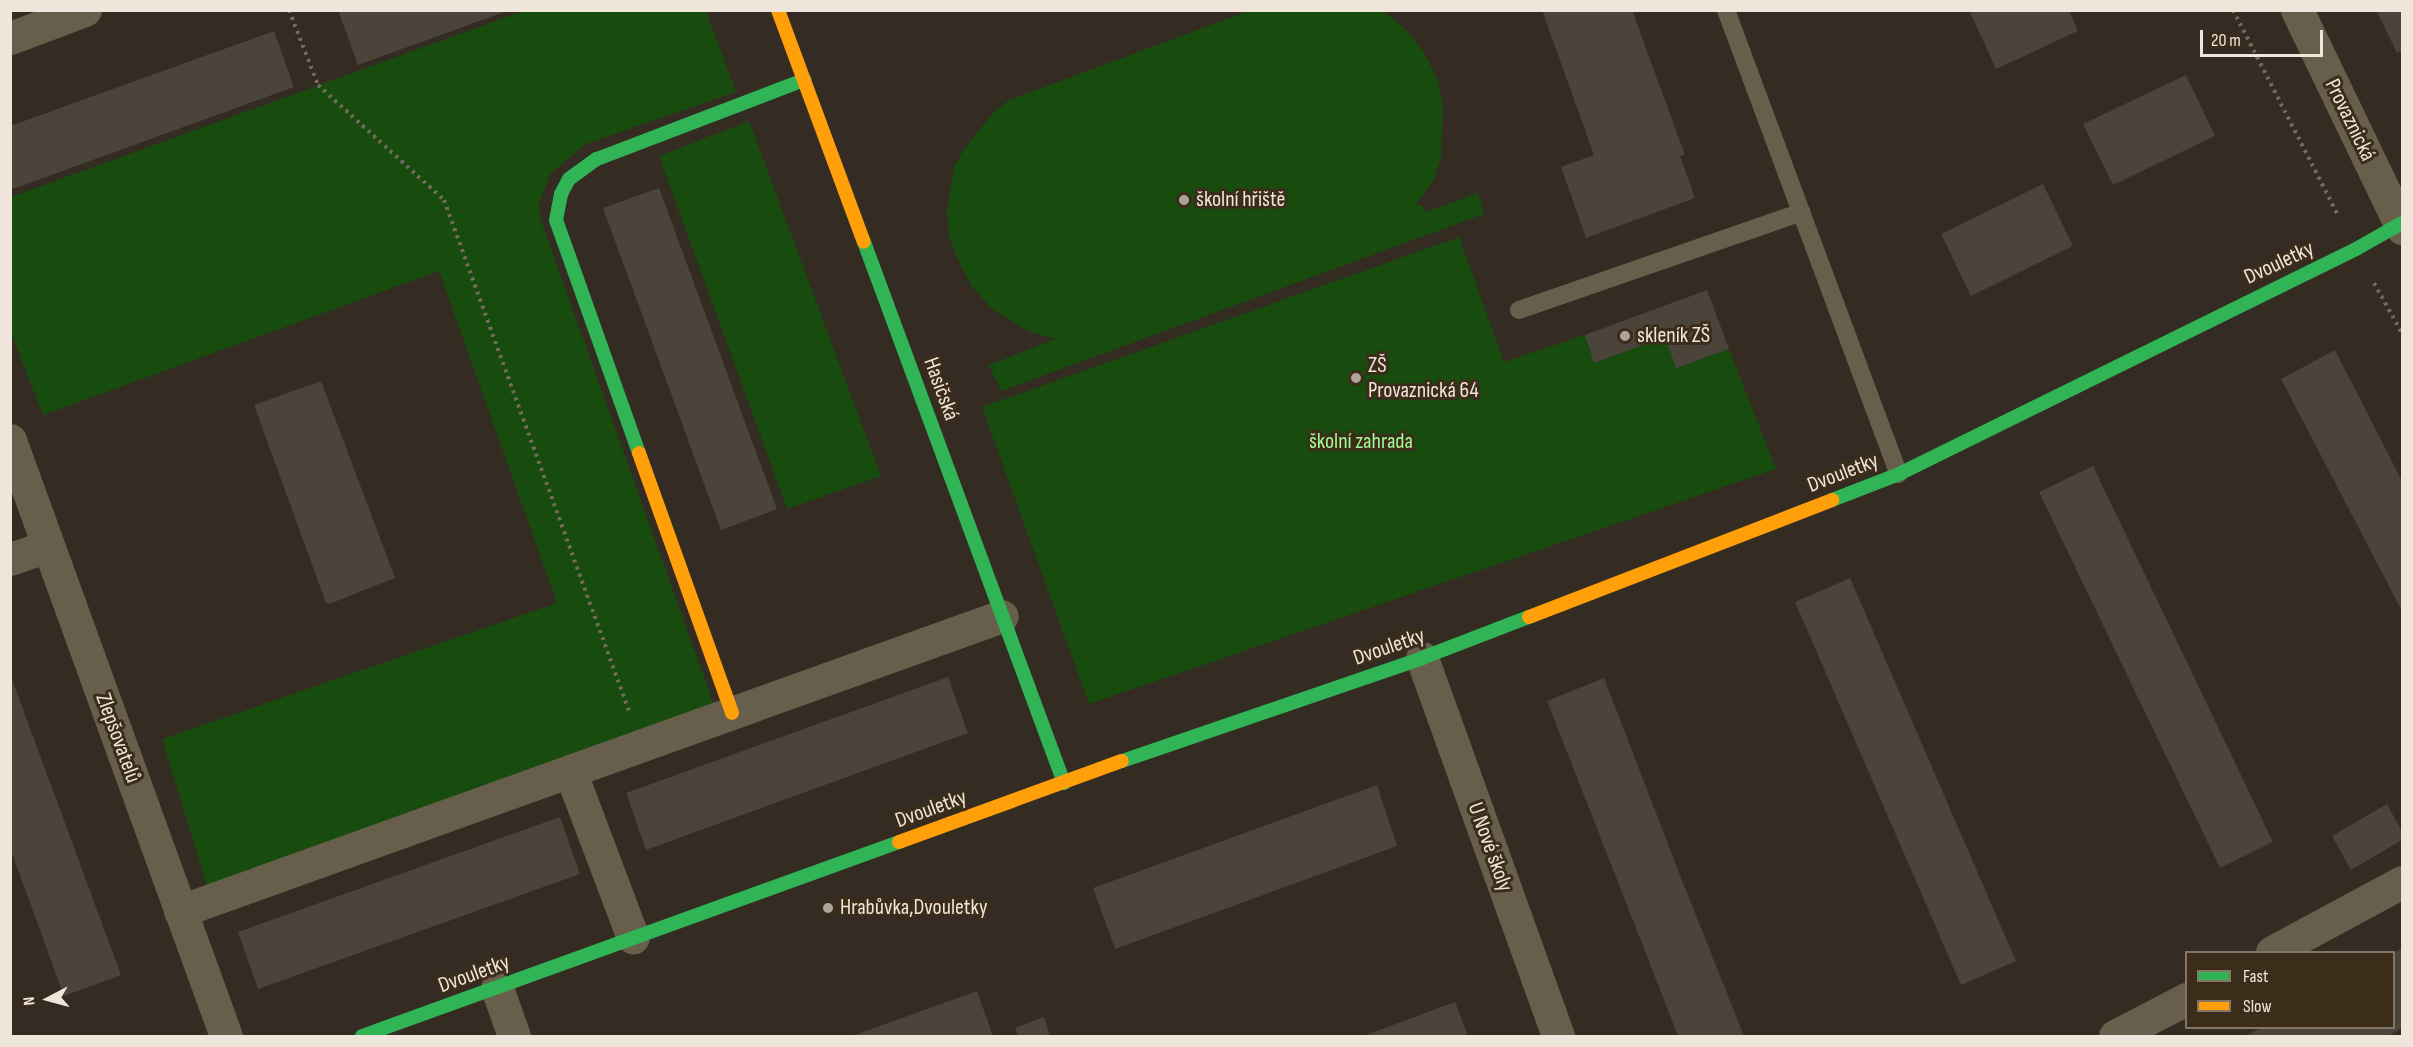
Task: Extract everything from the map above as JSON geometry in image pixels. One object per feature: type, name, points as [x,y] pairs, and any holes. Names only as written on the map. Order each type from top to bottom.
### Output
[{"type":"street","points":[[10,38],[85,10]]},
{"type":"street","name":"Hasičská","points":[[778,10],[1064,783]]},
{"type":"street","name":"Provaznická","points":[[2297,10],[2401,226]]},
{"type":"street","points":[[732,713],[556,220],[561,194],[569,179],[597,159],[804,80]]},
{"type":"street","name":"Dvouletky","points":[[362,1036],[1064,783],[1422,658],[1899,474],[2401,226]]},
{"type":"street","name":"Zlepšovatelů","points":[[10,440],[226,1036]]},
{"type":"street","points":[[10,559],[48,546]]},
{"type":"street","points":[[180,911],[1002,616]]},
{"type":"street","name":"U Nové školy","points":[[1422,658],[1558,1036]]},
{"type":"street","points":[[570,771],[633,938]]},
{"type":"street","points":[[2274,951],[2403,882]]},
{"type":"street","points":[[497,988],[514,1036]]},
{"type":"street","points":[[2115,1036],[2185,1000]]},
{"type":"lane","points":[[1726,10],[1899,474]]},
{"type":"lane","points":[[1519,310],[1802,212]]},
{"type":"path","points":[[289,10],[318,85],[444,200],[641,746]]},
{"type":"path","points":[[2233,10],[2356,249],[2403,333]]},
{"type":"green space","name":"školní hřiště","points":[[1251,10],[1380,10],[1390,16],[1409,33],[1424,52],[1438,81],[1443,104],[1441,158],[1434,179],[1415,206],[1422,205],[1426,212],[1478,193],[1484,214],[1001,391],[989,365],[1056,339],[1028,331],[992,309],[972,287],[958,260],[949,237],[947,211],[954,167],[964,149],[993,113],[1009,100]]},
{"type":"green space","points":[[523,11],[706,11],[736,92],[586,144],[551,173],[539,203],[540,218],[714,705],[208,889],[162,739],[557,603],[439,271],[43,415],[11,333],[11,197]]},
{"type":"green space","points":[[749,121],[881,476],[787,509],[659,156]]},
{"type":"green space","name":"školní zahrada","points":[[1459,237],[1504,362],[1585,335],[1595,363],[1665,337],[1676,368],[1729,349],[1776,469],[1089,704],[982,407]]},
{"type":"building","points":[[338,10],[507,10],[507,11],[358,65]]},
{"type":"building","points":[[1542,10],[1632,10],[1685,155],[1680,156],[1695,198],[1586,238],[1561,167],[1594,155]]},
{"type":"building","points":[[1969,10],[2069,10],[2078,31],[1996,69]]},
{"type":"building","points":[[2376,10],[2402,10],[2402,56],[2400,51],[2397,53]]},
{"type":"building","points":[[274,31],[294,87],[10,190],[10,126]]},
{"type":"building","points":[[2186,75],[2215,136],[2113,185],[2083,124]]},
{"type":"building","points":[[2043,184],[2073,246],[1971,296],[1941,234]]},
{"type":"building","points":[[659,188],[777,509],[721,530],[603,208]]},
{"type":"building","points":[[1707,290],[1729,349],[1676,368],[1665,337],[1594,363],[1585,335]]},
{"type":"building","points":[[2335,350],[2402,481],[2402,611],[2281,379]]},
{"type":"building","points":[[321,381],[395,578],[329,604],[326,603],[254,405]]},
{"type":"building","points":[[2093,466],[2273,842],[2220,868],[2039,492]]},
{"type":"building","points":[[1850,578],[2016,961],[1961,985],[1795,602]]},
{"type":"building","points":[[10,674],[121,975],[64,996],[10,848]]},
{"type":"building","points":[[948,677],[968,733],[646,850],[626,793]]},
{"type":"building","points":[[1604,678],[1744,1036],[1678,1036],[1547,701]]},
{"type":"building","points":[[1377,785],[1397,846],[1115,949],[1093,888]]},
{"type":"building","points":[[2387,804],[2402,832],[2402,840],[2351,870],[2332,836]]},
{"type":"building","points":[[560,817],[580,874],[258,989],[238,932]]},
{"type":"building","points":[[2402,948],[2402,1028],[2388,1036],[2245,1036],[2259,1029],[2395,1029],[2395,952]]},
{"type":"building","points":[[977,991],[993,1036],[852,1036]]},
{"type":"building","points":[[1455,1002],[1468,1036],[1363,1036]]},
{"type":"building","points":[[1044,1017],[1050,1036],[1018,1036],[1015,1028]]},
{"type":"traffic: fast","points":[[639,453],[556,220],[561,194],[569,179],[597,159],[804,80]]},
{"type":"traffic: fast","points":[[1832,500],[1899,474],[2356,249],[2400,224]]},
{"type":"traffic: fast","points":[[864,242],[1064,783]]},
{"type":"traffic: fast","points":[[1122,761],[1422,658],[1529,617]]},
{"type":"traffic: fast","points":[[362,1036],[899,842]]},
{"type":"traffic: slow","points":[[778,10],[864,242]]},
{"type":"traffic: slow","points":[[639,453],[732,713]]},
{"type":"traffic: slow","points":[[1529,617],[1832,500]]},
{"type":"traffic: slow","points":[[899,842],[1122,761]]},
{"type":"place","name":"školní hřiště","points":[[1184,200]]},
{"type":"place","name":"skleník ZŠ","points":[[1625,336]]},
{"type":"place","name":"ZŠ Provaznická 64","points":[[1356,378]]},
{"type":"place","name":"Hrabůvka,Dvouletky","points":[[828,908]]}]
